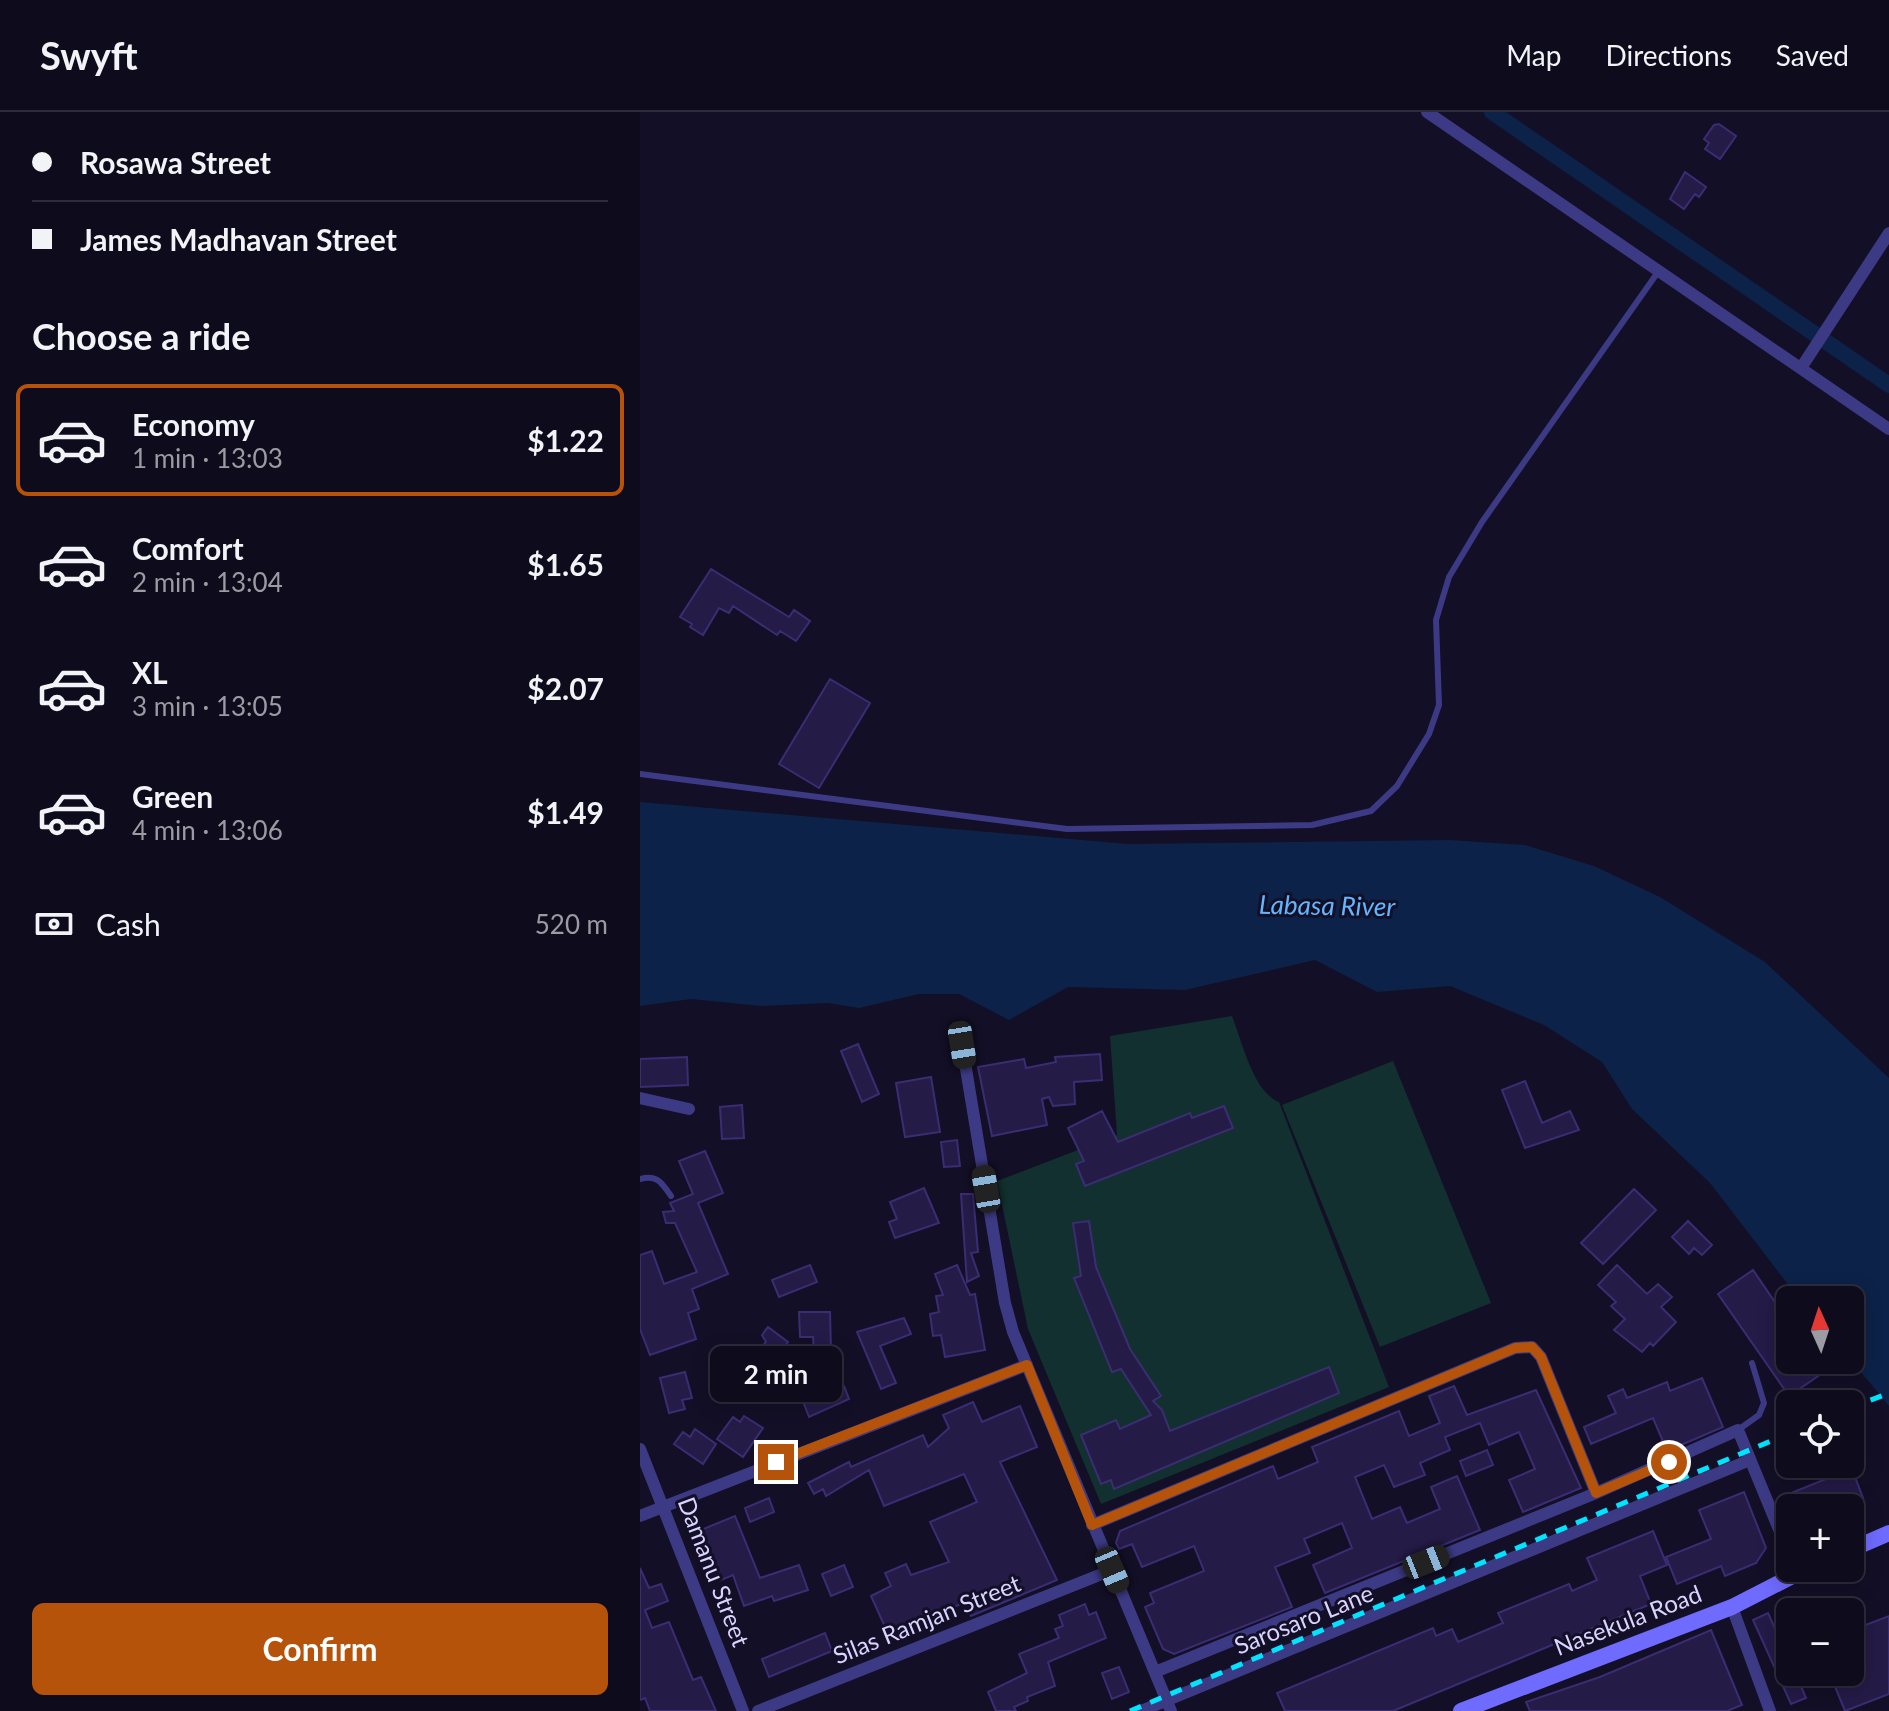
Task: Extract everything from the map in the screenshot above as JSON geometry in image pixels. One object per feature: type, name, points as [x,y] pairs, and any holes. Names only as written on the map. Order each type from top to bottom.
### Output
[{"type":"main road","points":[[1864,1544],[1889,1533]]},
{"type":"main road","name":"Nasekula Road","points":[[1461,1711],[1732,1607],[1778,1582]]},
{"type":"street","points":[[1427,112],[1889,429]]},
{"type":"street","points":[[1801,368],[1889,233]]},
{"type":"street","points":[[962,1045],[1005,1303],[1092,1525],[1169,1706]]},
{"type":"street","points":[[640,1098],[689,1109]]},
{"type":"street","points":[[1092,1525],[1515,1348],[1532,1347],[1541,1357],[1596,1493]]},
{"type":"street","points":[[640,1516],[1027,1365]]},
{"type":"street","points":[[1155,1672],[1596,1493],[1738,1430],[1776,1522]]},
{"type":"street","name":"Damanu Street","points":[[640,1449],[743,1711]]},
{"type":"street","name":"Sarosaro Lane","points":[[1141,1711],[1169,1706],[1750,1460]]},
{"type":"street","name":"Silas Ramjan Street","points":[[758,1711],[1112,1570]]},
{"type":"street","points":[[1732,1607],[1770,1711]]},
{"type":"lane","points":[[640,774],[1067,829],[1312,825],[1371,811],[1397,786],[1429,734],[1439,705],[1436,620],[1449,577],[1482,522],[1658,272]]},
{"type":"lane","points":[[640,1179],[649,1177],[661,1182],[671,1196]]},
{"type":"lane","points":[[1738,1430],[1759,1415],[1764,1403],[1752,1363]]},
{"type":"green space","points":[[1232,1016],[1255,1077],[1262,1088],[1279,1102],[1389,1387],[1101,1504],[1028,1329],[997,1181],[1117,1135],[1110,1036]]},
{"type":"green space","points":[[1393,1061],[1491,1303],[1380,1347],[1282,1105]]},
{"type":"water","name":"Labasa River","points":[[640,802],[1128,844],[1450,840],[1525,845],[1594,866],[1660,897],[1765,962],[1889,1078],[1889,1406],[1862,1374],[1864,1286],[1789,1286],[1710,1183],[1632,1109],[1602,1062],[1544,1025],[1450,986],[1377,992],[1315,960],[1185,990],[1068,987],[1009,1020],[959,994],[919,994],[859,1008],[828,1003],[761,1006],[691,999],[640,1006]]},
{"type":"building","points":[[1719,124],[1736,136],[1720,159],[1705,149],[1709,143],[1704,139],[1714,125]]},
{"type":"building","points":[[1685,172],[1706,187],[1699,197],[1695,194],[1684,209],[1670,199]]},
{"type":"building","points":[[711,569],[789,617],[794,610],[810,621],[796,641],[780,631],[777,635],[733,606],[729,613],[719,608],[703,635],[680,617]]},
{"type":"building","points":[[830,679],[870,703],[819,788],[779,764]]},
{"type":"building","points":[[858,1044],[879,1094],[862,1102],[841,1051]]},
{"type":"building","points":[[1100,1054],[1102,1080],[1074,1082],[1075,1104],[1053,1106],[1049,1097],[1042,1099],[1047,1125],[992,1136],[978,1067],[1024,1059],[1026,1068],[1056,1062],[1055,1057]]},
{"type":"building","points":[[687,1057],[688,1085],[640,1087],[640,1059]]},
{"type":"building","points":[[931,1077],[940,1132],[905,1137],[896,1083]]},
{"type":"building","points":[[1525,1081],[1542,1123],[1570,1111],[1579,1130],[1525,1148],[1502,1090]]},
{"type":"building","points":[[742,1105],[744,1138],[722,1139],[720,1107]]},
{"type":"building","points":[[1224,1106],[1233,1128],[1085,1186],[1076,1164],[1084,1161],[1068,1128],[1102,1111],[1118,1142],[1190,1113],[1192,1118]]},
{"type":"building","points":[[957,1140],[960,1166],[944,1167],[941,1142]]},
{"type":"building","points":[[705,1151],[723,1193],[698,1203],[728,1274],[692,1289],[699,1309],[688,1313],[696,1339],[650,1355],[640,1329],[640,1255],[652,1251],[664,1284],[697,1272],[675,1223],[666,1223],[663,1212],[674,1211],[670,1203],[693,1194],[679,1161]]},
{"type":"building","points":[[924,1188],[939,1223],[895,1238],[889,1222],[897,1219],[890,1202]]},
{"type":"building","points":[[1634,1189],[1656,1210],[1603,1264],[1581,1243]]},
{"type":"building","points":[[961,1194],[973,1194],[978,1252],[971,1253],[979,1276],[967,1282]]},
{"type":"building","points":[[1089,1221],[1096,1267],[1130,1349],[1161,1396],[1153,1401],[1162,1410],[1170,1431],[1329,1367],[1339,1393],[1114,1489],[1111,1480],[1101,1484],[1081,1435],[1116,1420],[1120,1429],[1151,1415],[1121,1369],[1112,1372],[1074,1278],[1081,1276],[1073,1223]]},
{"type":"building","points":[[1688,1221],[1712,1245],[1702,1255],[1694,1248],[1689,1254],[1672,1237]]},
{"type":"building","points":[[810,1265],[817,1282],[779,1297],[772,1280]]},
{"type":"building","points":[[957,1265],[970,1295],[975,1294],[985,1350],[945,1357],[941,1335],[933,1336],[930,1314],[939,1312],[936,1296],[943,1295],[935,1274]]},
{"type":"building","points":[[1617,1265],[1647,1294],[1658,1284],[1672,1297],[1661,1307],[1676,1322],[1653,1346],[1650,1343],[1642,1352],[1614,1330],[1625,1319],[1611,1306],[1616,1302],[1598,1285]]},
{"type":"building","points":[[1753,1270],[1776,1304],[1776,1374],[1821,1374],[1798,1390],[1785,1390],[1718,1294]]},
{"type":"building","points":[[799,1312],[830,1312],[831,1351],[814,1351],[813,1337],[800,1337]]},
{"type":"building","points":[[904,1318],[911,1334],[880,1346],[896,1383],[881,1389],[857,1332]]},
{"type":"building","points":[[768,1327],[788,1342],[770,1365],[756,1354],[766,1342],[762,1335]]},
{"type":"building","points":[[740,1348],[753,1373],[731,1385],[718,1359]]},
{"type":"building","points":[[685,1372],[692,1398],[682,1400],[685,1409],[669,1413],[660,1378]]},
{"type":"building","points":[[1702,1378],[1723,1427],[1667,1451],[1653,1418],[1591,1444],[1584,1427],[1616,1413],[1608,1396],[1623,1389],[1627,1398],[1667,1382],[1670,1391]]},
{"type":"building","points":[[831,1385],[834,1390],[844,1386],[849,1399],[809,1417],[804,1404],[814,1400],[811,1393]]},
{"type":"building","points":[[1454,1386],[1467,1415],[1536,1390],[1581,1488],[1523,1512],[1509,1480],[1535,1469],[1519,1432],[1489,1445],[1480,1423],[1445,1437],[1450,1450],[1420,1463],[1425,1475],[1394,1487],[1384,1465],[1355,1477],[1372,1519],[1400,1507],[1407,1523],[1440,1509],[1431,1487],[1457,1476],[1480,1530],[1325,1593],[1313,1565],[1352,1548],[1342,1523],[1304,1539],[1310,1553],[1275,1567],[1292,1607],[1174,1654],[1163,1649],[1145,1607],[1154,1603],[1150,1593],[1204,1571],[1194,1546],[1142,1567],[1132,1544],[1119,1549],[1116,1543],[1120,1531],[1273,1466],[1278,1479],[1318,1462],[1312,1447],[1399,1411],[1409,1436],[1440,1423],[1429,1396]]},
{"type":"building","points":[[973,1402],[982,1422],[1020,1406],[1037,1447],[1000,1462],[1057,1580],[971,1616],[965,1602],[889,1636],[871,1596],[891,1586],[885,1573],[906,1564],[911,1575],[949,1562],[930,1522],[977,1502],[964,1474],[884,1506],[869,1470],[826,1496],[823,1489],[814,1494],[808,1483],[849,1462],[851,1467],[923,1435],[928,1447],[949,1428],[943,1415]]},
{"type":"building","points":[[744,1416],[763,1428],[743,1457],[717,1439],[733,1417],[740,1422]]},
{"type":"building","points":[[695,1429],[716,1444],[703,1464],[674,1444],[683,1432],[690,1437]]},
{"type":"building","points":[[1487,1450],[1493,1465],[1466,1476],[1460,1461]]},
{"type":"building","points":[[1828,1478],[1855,1478],[1861,1494],[1791,1494]]},
{"type":"building","points":[[1744,1492],[1766,1548],[1756,1563],[1725,1576],[1721,1566],[1677,1584],[1666,1557],[1711,1539],[1699,1510]]},
{"type":"building","points":[[769,1498],[774,1512],[750,1522],[745,1508]]},
{"type":"building","points":[[735,1516],[760,1578],[799,1565],[808,1590],[774,1601],[772,1596],[744,1606],[733,1575],[721,1580],[701,1530]]},
{"type":"building","points":[[1653,1531],[1667,1565],[1640,1576],[1651,1604],[1393,1711],[1285,1711],[1277,1693],[1433,1628],[1436,1636],[1452,1629],[1458,1642],[1503,1623],[1498,1613],[1569,1584],[1572,1591],[1597,1580],[1587,1558]]},
{"type":"building","points":[[844,1565],[853,1587],[831,1596],[822,1574]]},
{"type":"building","points":[[640,1568],[649,1588],[661,1584],[668,1601],[645,1610],[652,1628],[669,1622],[693,1680],[701,1677],[716,1711],[650,1711],[645,1698],[640,1700]]},
{"type":"building","points":[[1085,1604],[1089,1615],[1096,1612],[1106,1638],[1048,1662],[1055,1686],[1027,1697],[1028,1701],[1014,1707],[1016,1711],[996,1711],[988,1692],[1027,1673],[1019,1654],[1059,1638],[1055,1629],[1063,1626],[1059,1615]]},
{"type":"building","points":[[1768,1613],[1776,1631],[1776,1671],[1753,1620]]},
{"type":"building","points":[[1889,1616],[1889,1694],[1845,1711],[1835,1686],[1864,1686],[1864,1626]]},
{"type":"building","points":[[1711,1630],[1742,1705],[1727,1711],[1530,1711],[1526,1702],[1600,1677]]},
{"type":"building","points":[[825,1633],[832,1651],[769,1677],[762,1659]]},
{"type":"building","points":[[1119,1667],[1129,1692],[1112,1699],[1102,1673]]},
{"type":"building","points":[[1783,1686],[1801,1686],[1806,1698],[1791,1704]]},
{"type":"waterway","points":[[1492,112],[1889,385]]},
{"type":"railway","points":[[1864,1403],[1889,1393]]},
{"type":"railway","points":[[1130,1711],[1776,1439]]},
{"type":"route","points":[[776,1462],[1027,1365],[1092,1525],[1515,1348],[1532,1347],[1541,1357],[1596,1493],[1669,1462]]}]
